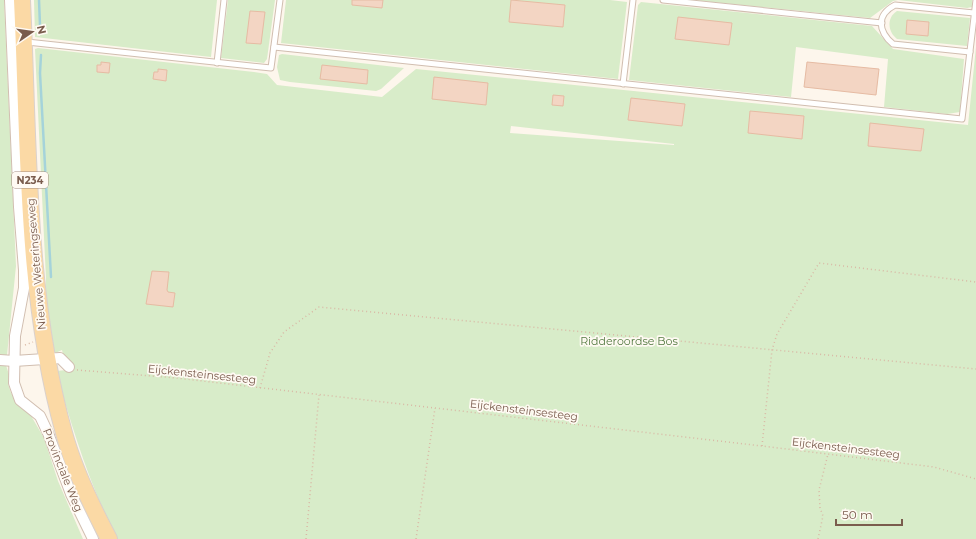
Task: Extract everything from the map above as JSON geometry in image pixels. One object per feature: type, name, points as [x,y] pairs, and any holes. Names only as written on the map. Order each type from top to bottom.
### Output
[{"type":"main road","name":"Nieuwe Weteringseweg","points":[[22,0],[18,42],[31,215],[43,340],[47,359]]},
{"type":"main road","name":"Provinciale Weg","points":[[47,359],[64,434],[86,494],[109,539]]},
{"type":"street","name":"Nieuwe Weteringseweg","points":[[10,0],[18,42],[18,200],[24,270],[24,288],[15,336],[14,361]]},
{"type":"street","points":[[0,360],[14,361],[60,358],[69,367]]},
{"type":"street","name":"Provinciale Weg","points":[[14,361],[14,383],[18,396],[40,416],[71,494],[93,539]]},
{"type":"lane","points":[[217,63],[224,0]]},
{"type":"lane","points":[[18,42],[271,68],[280,0]]},
{"type":"lane","points":[[623,84],[633,0]]},
{"type":"lane","points":[[663,0],[882,23]]},
{"type":"lane","points":[[274,47],[962,119],[976,0]]},
{"type":"lane","points":[[970,52],[893,44],[882,29],[882,16],[887,9],[895,5],[974,12]]},
{"type":"path","points":[[762,446],[772,350],[777,334],[819,263],[976,282]]},
{"type":"path","points":[[260,388],[270,353],[284,332],[319,307],[976,369]]},
{"type":"path","name":"Eijckensteinsesteeg","points":[[69,367],[76,370],[177,378],[934,467],[976,479]]},
{"type":"path","points":[[306,539],[319,395]]},
{"type":"path","points":[[416,539],[435,408]]},
{"type":"path","points":[[818,539],[823,516],[820,508],[819,490],[828,454]]},
{"type":"green space","points":[[0,0],[4,0],[16,266],[6,365],[9,375],[8,384],[11,393],[19,404],[30,414],[44,438],[58,481],[83,539],[0,539]]},
{"type":"green space","points":[[34,0],[217,0],[211,57],[35,37]]},
{"type":"green space","points":[[228,0],[275,0],[267,59],[264,63],[221,58]]},
{"type":"green space","points":[[286,0],[610,0],[627,2],[618,79],[281,43]]},
{"type":"green space","points":[[692,0],[898,0],[893,1],[870,18]]},
{"type":"green space","points":[[898,0],[972,0],[972,7],[967,8]]},
{"type":"green space","points":[[641,2],[872,26],[893,49],[964,59],[960,112],[947,114],[884,107],[888,59],[796,47],[791,97],[629,80],[638,5]]},
{"type":"green space","points":[[897,11],[970,18],[967,46],[897,39],[890,29],[890,21],[893,14]]},
{"type":"green space","name":"Ridderoordse Bos","points":[[976,47],[976,539],[117,539],[107,519],[82,456],[56,371],[67,370],[62,350],[53,354],[45,291],[46,279],[35,49],[38,48],[254,72],[267,74],[277,85],[382,97],[416,69],[968,125]],"holes":[[[511,126],[674,145],[510,133]]]},
{"type":"green space","points":[[282,54],[404,68],[381,89],[376,91],[290,82],[280,80],[277,67],[279,55]]},
{"type":"building","points":[[352,0],[383,0],[382,8],[352,5]]},
{"type":"building","points":[[511,0],[565,5],[563,27],[509,22]]},
{"type":"building","points":[[250,11],[265,12],[261,44],[246,43]]},
{"type":"building","points":[[678,17],[732,23],[729,45],[675,39]]},
{"type":"building","points":[[907,20],[929,22],[928,36],[906,34]]},
{"type":"building","points":[[101,62],[110,63],[109,73],[97,72],[97,65],[101,65]]},
{"type":"building","points":[[807,62],[879,69],[876,95],[804,87]]},
{"type":"building","points":[[322,65],[368,70],[367,84],[320,79]]},
{"type":"building","points":[[158,69],[167,70],[166,81],[153,79],[154,72],[158,72]]},
{"type":"building","points":[[434,77],[488,83],[486,105],[432,99]]},
{"type":"building","points":[[553,95],[564,96],[563,106],[552,105]]},
{"type":"building","points":[[631,98],[685,104],[682,126],[628,120]]},
{"type":"building","points":[[750,111],[804,116],[802,139],[748,133]]},
{"type":"building","points":[[870,123],[924,129],[921,151],[868,146]]},
{"type":"building","points":[[152,271],[169,272],[167,290],[168,292],[175,293],[173,307],[146,304]]},
{"type":"waterway","points":[[39,0],[40,25]]},
{"type":"waterway","points":[[41,55],[40,73],[51,277]]}]
